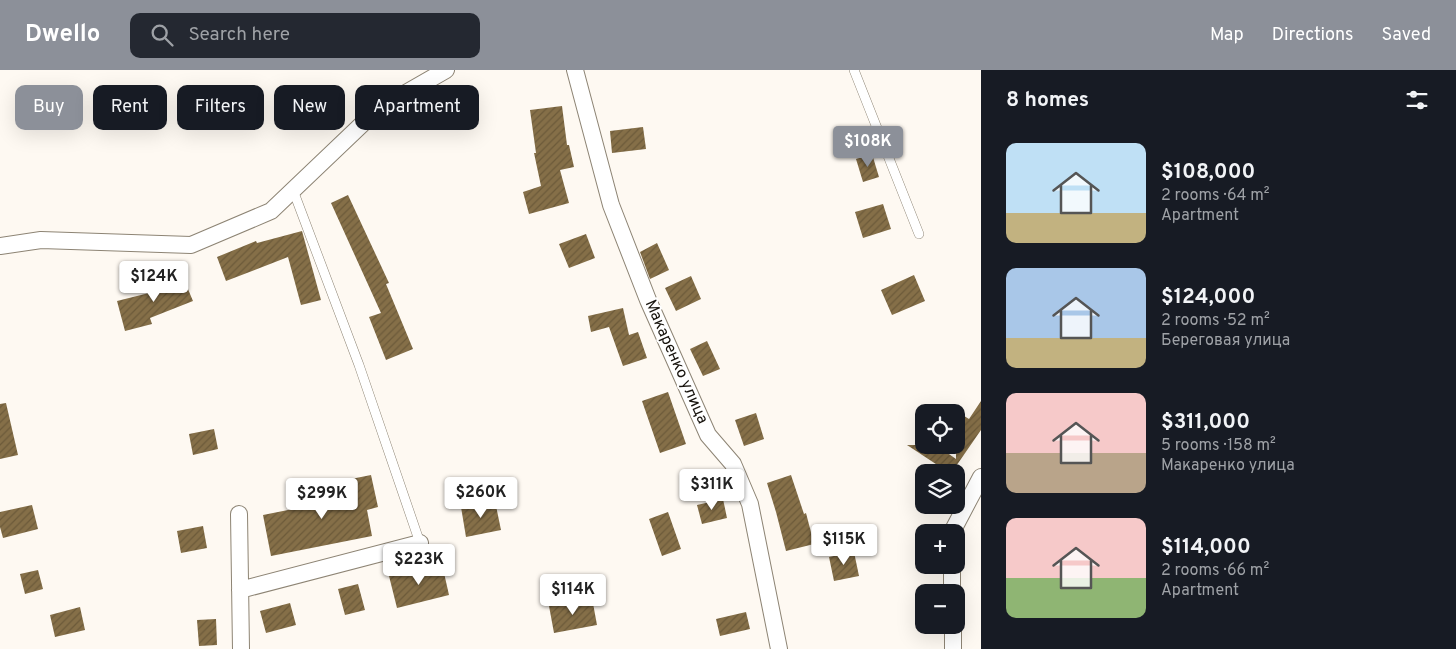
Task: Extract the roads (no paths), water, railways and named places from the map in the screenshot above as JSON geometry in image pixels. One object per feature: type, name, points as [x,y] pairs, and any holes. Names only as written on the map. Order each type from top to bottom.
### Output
[{"type":"street","points":[[0,246],[41,240],[191,245],[271,211],[378,109],[446,70]]},
{"type":"street","name":"Макаренко улица","points":[[575,70],[611,205],[648,300],[708,435],[733,464],[750,504],[778,649]]},
{"type":"street","points":[[956,524],[981,477]]},
{"type":"street","points":[[239,514],[240,649]]},
{"type":"street","points":[[240,590],[420,543]]},
{"type":"street","points":[[952,634],[953,649]]},
{"type":"lane","points":[[854,70],[919,234]]},
{"type":"lane","points":[[293,190],[360,365],[420,543]]}]
